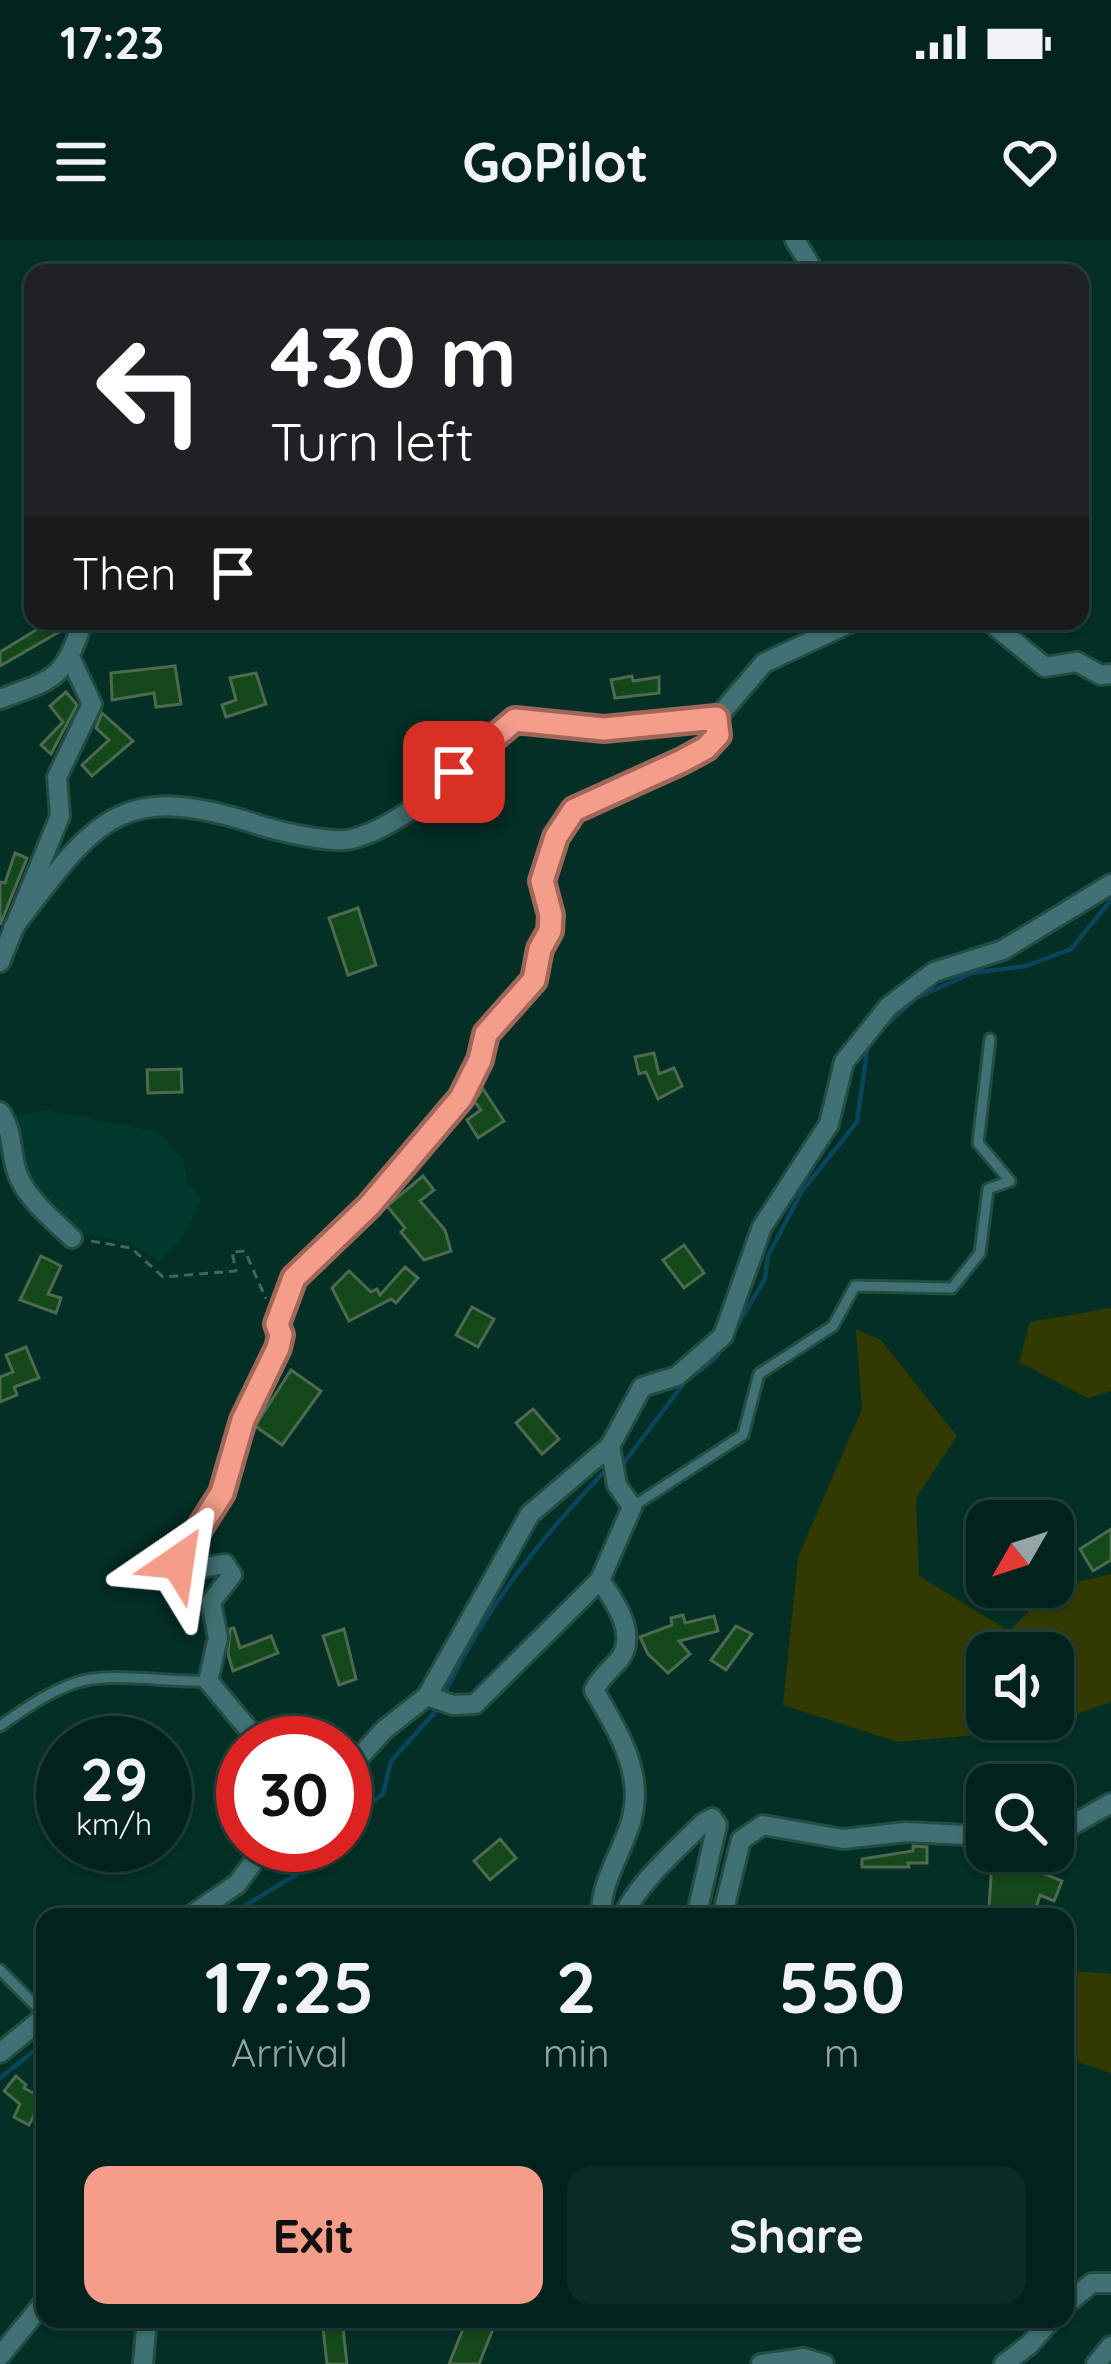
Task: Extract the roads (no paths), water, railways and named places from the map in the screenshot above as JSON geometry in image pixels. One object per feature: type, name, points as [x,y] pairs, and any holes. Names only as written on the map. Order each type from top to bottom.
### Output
[{"type":"street","points":[[0,699],[50,681],[70,658],[80,630]]},
{"type":"street","points":[[13,928],[71,850],[111,818],[155,805],[205,807],[278,831],[348,841],[394,823],[515,720],[604,729],[716,718],[764,663],[835,630]]},
{"type":"street","points":[[999,630],[1045,667],[1077,662],[1101,675],[1111,674]]},
{"type":"street","points":[[0,962],[60,816],[57,777],[92,704],[70,658]]},
{"type":"street","points":[[237,1716],[208,1681],[218,1637],[211,1602],[232,1575],[225,1564],[187,1570],[179,1569],[178,1562],[222,1493],[243,1420],[278,1348],[277,1324],[294,1278],[369,1206],[461,1098],[480,1060],[486,1034],[534,980],[540,949],[550,931],[542,881],[556,837],[574,810],[706,748],[718,735],[716,718]]},
{"type":"street","points":[[372,1743],[427,1696],[530,1514],[610,1446],[642,1387],[677,1376],[723,1336],[762,1227],[829,1124],[844,1062],[889,1006],[934,972],[1003,950],[1111,884]]},
{"type":"street","points":[[0,1112],[10,1126],[16,1173],[43,1211],[72,1238]]},
{"type":"street","points":[[427,1696],[464,1707],[475,1704],[600,1580],[632,1507],[616,1484],[610,1446]]},
{"type":"street","points":[[600,1580],[621,1611],[626,1631],[624,1655],[594,1690],[628,1756],[634,1807],[604,1885],[602,1908]]},
{"type":"street","points":[[1074,1823],[1111,1803]]},
{"type":"street","points":[[629,1908],[653,1875],[712,1818],[716,1826],[698,1908]]},
{"type":"street","points":[[724,1908],[742,1840],[763,1825],[843,1839],[906,1832],[966,1835]]},
{"type":"street","points":[[202,1908],[245,1872]]},
{"type":"street","points":[[0,2053],[36,2023]]},
{"type":"street","points":[[1074,2297],[1092,2282],[1111,2283]]},
{"type":"street","points":[[0,2356],[36,2312]]},
{"type":"street","points":[[143,2364],[145,2328]]},
{"type":"street","points":[[1004,2364],[1044,2328]]},
{"type":"street","points":[[1096,2364],[1111,2346]]},
{"type":"street","points":[[761,2364],[804,2359],[824,2364]]},
{"type":"lane","points":[[632,1507],[743,1435],[759,1374],[833,1326],[855,1286],[952,1288],[980,1253],[988,1189],[1010,1181],[978,1143],[990,1039]]},
{"type":"lane","points":[[0,1726],[76,1682],[106,1678],[208,1681]]},
{"type":"lane","points":[[0,1970],[36,2006]]},
{"type":"waterway","points":[[880,1031],[916,998],[972,973],[1026,966],[1071,949],[1111,900]]},
{"type":"waterway","points":[[734,1331],[765,1279],[768,1256],[802,1191],[857,1122],[868,1044]]},
{"type":"waterway","points":[[623,1464],[684,1383],[716,1358],[724,1345]]},
{"type":"waterway","points":[[446,1691],[478,1631],[516,1575],[604,1472]]},
{"type":"waterway","points":[[372,1803],[383,1794],[391,1761],[437,1710]]},
{"type":"waterway","points":[[241,1908],[300,1872]]},
{"type":"waterway","points":[[0,2078],[36,2049]]}]
